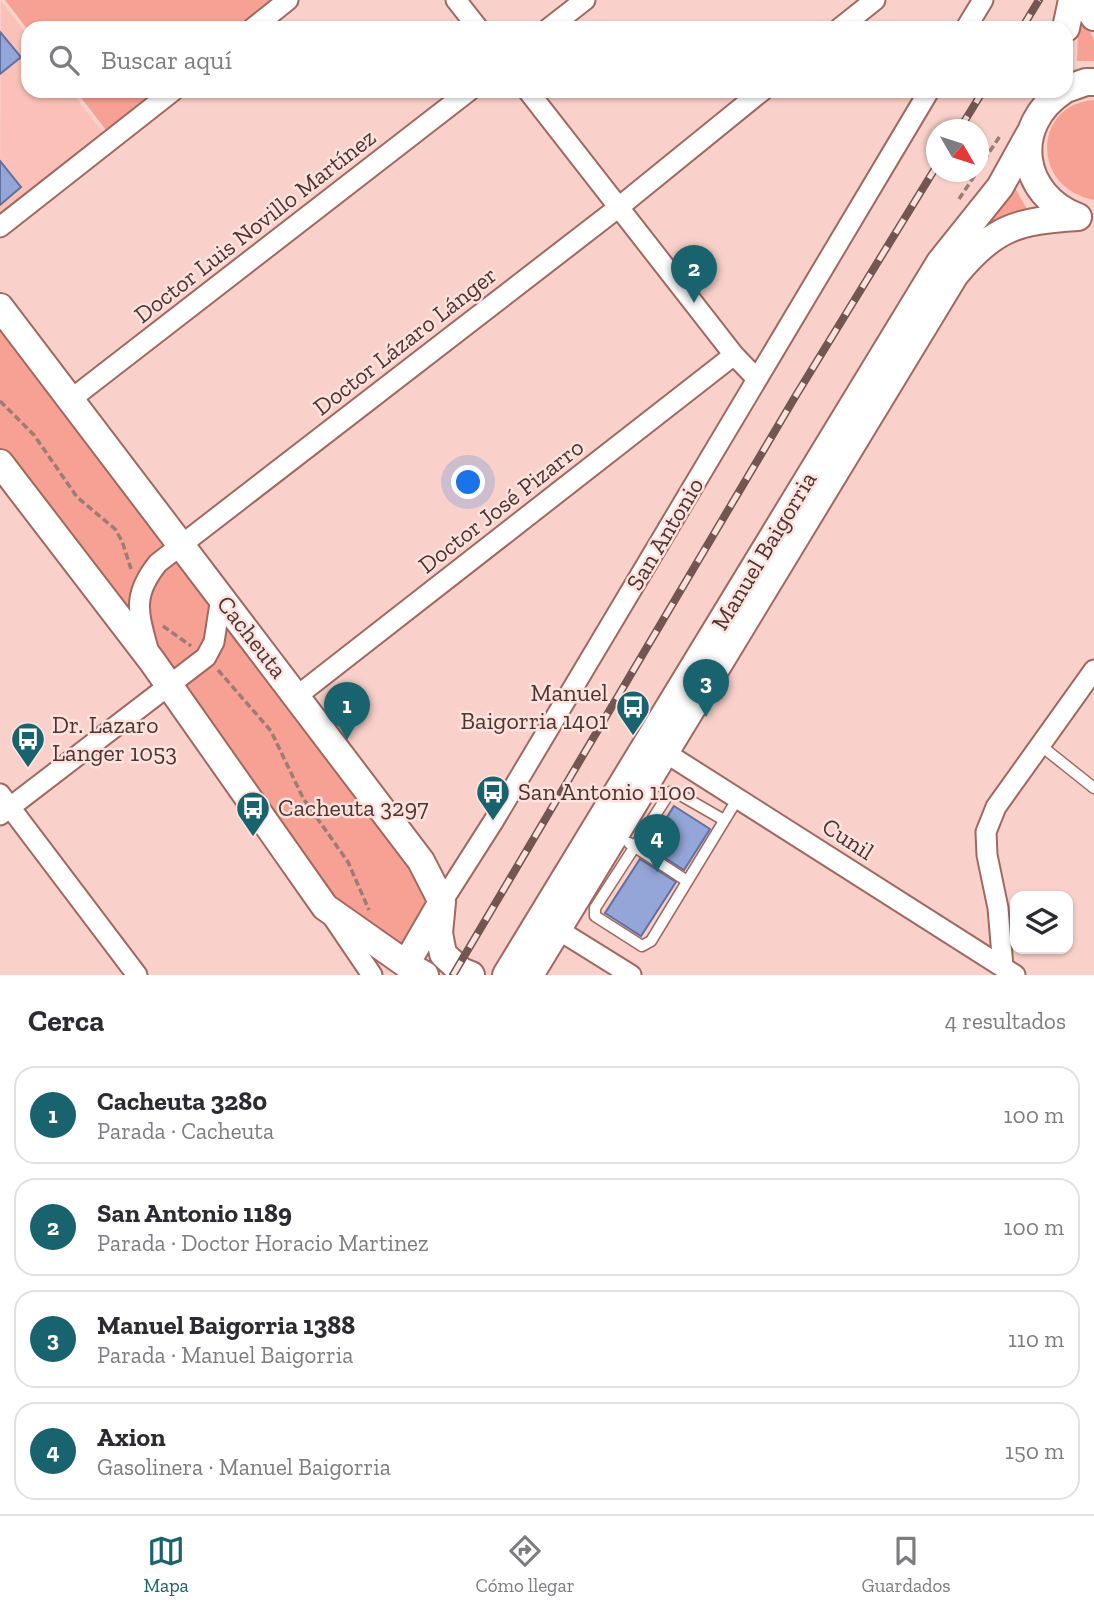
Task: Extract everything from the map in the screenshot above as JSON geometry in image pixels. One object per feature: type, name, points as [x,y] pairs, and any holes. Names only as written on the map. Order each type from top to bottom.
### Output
[{"type":"main road","points":[[1073,21],[1087,8]]},
{"type":"main road","points":[[1073,88],[1094,82]]},
{"type":"main road","name":"Manuel Baigorria","points":[[636,803],[940,261],[1000,187],[1038,113],[1052,98]]},
{"type":"main road","points":[[1038,113],[1029,156],[1034,178],[1051,202],[1064,211],[1086,218]]},
{"type":"main road","name":"Manuel Baigorria","points":[[530,975],[955,275],[983,244],[1012,226],[1043,219],[1086,218]]},
{"type":"main road","name":"Cacheuta","points":[[0,307],[421,861],[442,902]]},
{"type":"main road","points":[[0,463],[169,685],[325,907],[410,971]]},
{"type":"main road","name":"Manuel Baigorria","points":[[506,975],[598,864]]},
{"type":"main road","points":[[442,902],[439,933],[443,954],[461,971],[471,975]]},
{"type":"main road","name":"San Antonio","points":[[410,971],[442,902]]},
{"type":"street","points":[[262,21],[288,0]]},
{"type":"street","points":[[456,0],[472,21]]},
{"type":"street","points":[[558,21],[585,0]]},
{"type":"street","points":[[849,21],[875,0]]},
{"type":"street","points":[[970,21],[983,0]]},
{"type":"street","points":[[0,227],[164,98]]},
{"type":"street","name":"Doctor Luis Novillo Martínez","points":[[70,400],[460,98]]},
{"type":"street","points":[[533,98],[734,355],[757,379]]},
{"type":"street","name":"Doctor Lázaro Lánger","points":[[152,662],[140,620],[139,596],[158,563],[619,207],[753,98]]},
{"type":"street","name":"San Antonio","points":[[442,902],[500,810],[925,98]]},
{"type":"street","name":"Doctor José Pizarro","points":[[297,696],[734,355]]},
{"type":"street","points":[[137,975],[3,805],[206,657],[214,642],[221,597]]},
{"type":"street","points":[[1009,971],[987,855],[986,832],[996,807],[1094,670]]},
{"type":"street","name":"Cunil","points":[[666,753],[1009,971]]},
{"type":"street","points":[[325,907],[372,975]]},
{"type":"street","points":[[557,929],[631,975]]},
{"type":"lane","points":[[1040,745],[1094,788]]},
{"type":"lane","points":[[724,820],[677,793],[670,792],[636,803],[598,864],[593,912],[595,916],[642,946],[651,940],[738,798]]},
{"type":"lane","points":[[616,835],[687,881]]},
{"type":"shaded area","points":[[5,0],[272,0],[245,21],[21,21]]},
{"type":"shaded area","points":[[1,1],[21,27],[21,98],[76,98],[104,134],[0,216]]},
{"type":"shaded area","points":[[1079,7],[1094,40],[1094,61],[1077,61]]},
{"type":"shaded area","points":[[81,98],[147,98],[106,130]]},
{"type":"shaded area","points":[[1094,100],[1094,200],[1073,192],[1058,180],[1050,164],[1047,147],[1050,130],[1059,116],[1074,105]]},
{"type":"shaded area","points":[[1015,188],[1027,209],[981,229]]},
{"type":"shaded area","points":[[0,307],[442,902],[406,964],[342,920],[0,463]]},
{"type":"building","points":[[0,32],[21,57],[0,74]]},
{"type":"building","points":[[0,161],[21,187],[0,205]]},
{"type":"building","points":[[674,806],[710,829],[684,870],[648,847]]},
{"type":"building","points":[[640,859],[676,882],[641,936],[605,913]]},
{"type":"railway","points":[[1026,21],[1039,0]]},
{"type":"railway","points":[[966,119],[979,98]]},
{"type":"railway","points":[[453,975],[795,397],[927,182]]},
{"type":"place","name":"San Antonio 1189","points":[[694,303]]},
{"type":"place","name":"Manuel Baigorria 1388","points":[[706,717]]},
{"type":"place","name":"Manuel Baigorria 1401","points":[[633,737]]},
{"type":"place","name":"Cacheuta 3280","points":[[347,740]]},
{"type":"place","name":"Dr. Lazaro Langer 1053","points":[[28,769]]},
{"type":"place","name":"San Antonio 1100","points":[[493,822]]},
{"type":"place","name":"Cacheuta 3297","points":[[253,838]]},
{"type":"place","name":"Axion","points":[[657,872]]}]
